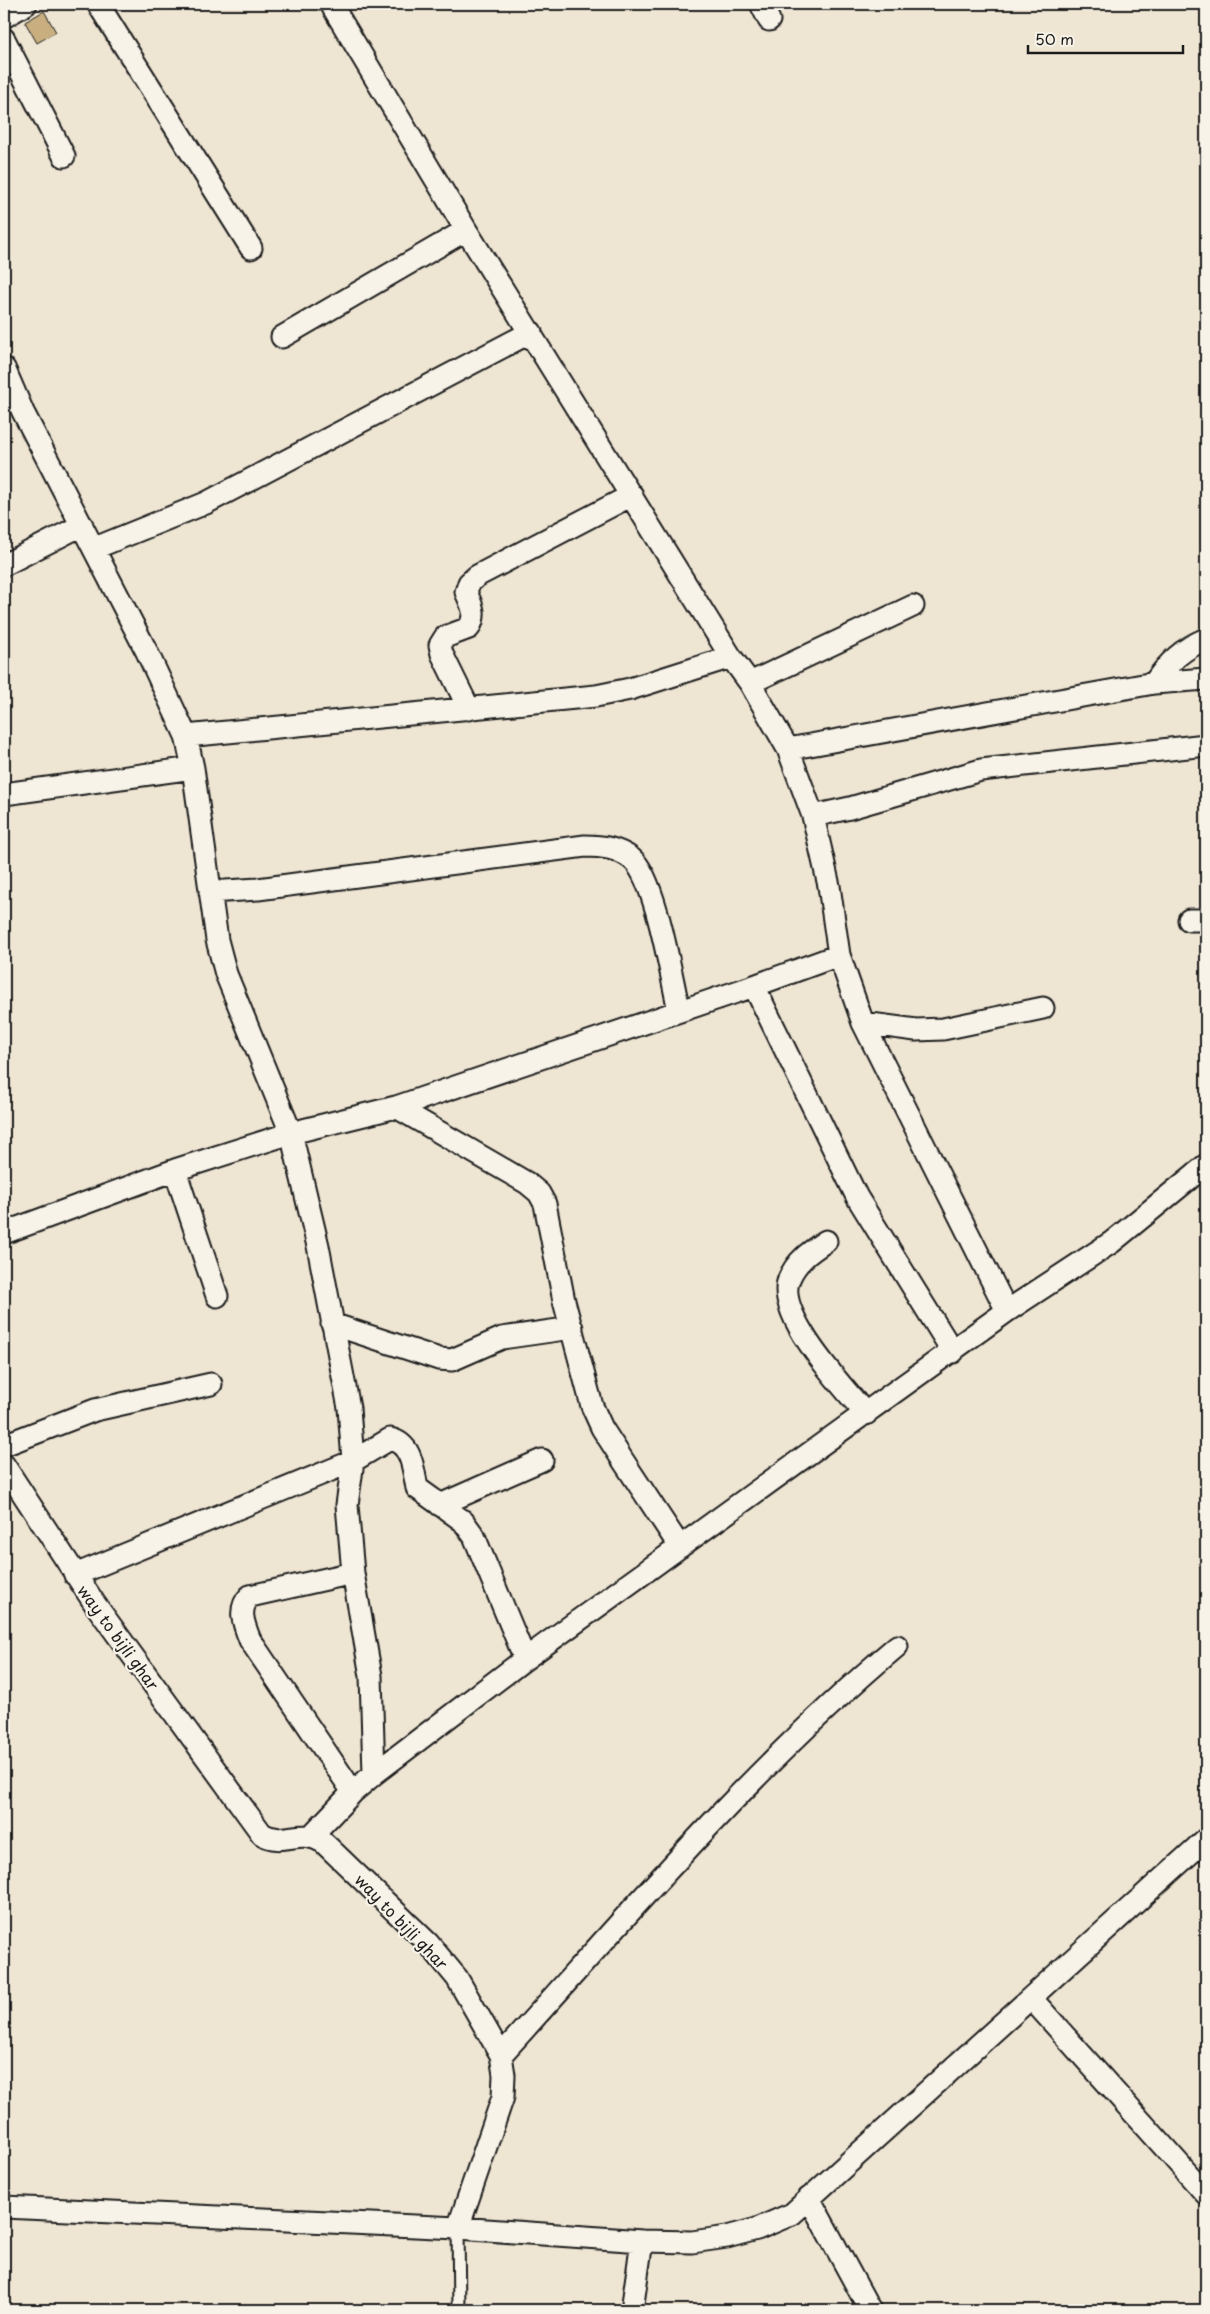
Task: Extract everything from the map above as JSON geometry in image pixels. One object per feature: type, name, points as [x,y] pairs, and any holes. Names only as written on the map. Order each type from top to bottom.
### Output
[{"type":"street","points":[[4,17],[26,4]]},
{"type":"street","points":[[98,4],[251,248]]},
{"type":"street","points":[[331,4],[466,230],[632,494],[731,657],[750,683],[788,749],[813,816],[829,886],[839,955],[863,1023],[1007,1312]]},
{"type":"street","points":[[4,39],[64,156]]},
{"type":"street","points":[[282,337],[466,230]]},
{"type":"street","points":[[95,548],[206,504],[531,332]]},
{"type":"street","points":[[4,368],[23,412],[95,548],[186,736],[193,768],[217,940],[226,974],[291,1133],[318,1246],[349,1408],[352,1461],[347,1505],[353,1573],[371,1676],[374,1774]]},
{"type":"street","points":[[469,709],[442,654],[440,645],[445,637],[469,628],[474,618],[473,608],[466,592],[469,583],[477,576],[632,494]]},
{"type":"street","points":[[4,565],[82,525]]},
{"type":"street","points":[[750,683],[913,606]]},
{"type":"street","points":[[1154,683],[1168,662],[1186,648],[1206,639]]},
{"type":"street","points":[[186,736],[596,696],[630,689],[731,657]]},
{"type":"street","points":[[788,749],[948,722],[1154,683],[1206,678]]},
{"type":"street","points":[[813,816],[850,808],[981,770],[1206,745]]},
{"type":"street","points":[[4,794],[193,768]]},
{"type":"street","points":[[210,892],[258,889],[585,846],[606,846],[633,860],[650,889],[679,1010]]},
{"type":"street","points":[[4,1233],[175,1170],[291,1133],[396,1107],[754,986],[839,955]]},
{"type":"street","points":[[754,986],[857,1197],[953,1352]]},
{"type":"street","points":[[863,1023],[916,1030],[943,1029],[1043,1008]]},
{"type":"street","points":[[396,1107],[527,1183],[538,1193],[545,1204],[572,1328],[592,1406],[602,1428],[680,1547]]},
{"type":"street","points":[[312,1835],[353,1792],[374,1774],[525,1659],[1007,1312],[1112,1242],[1206,1165]]},
{"type":"street","points":[[175,1170],[217,1296]]},
{"type":"street","points":[[826,1241],[806,1255],[794,1268],[788,1280],[786,1293],[803,1334],[818,1356],[866,1414]]},
{"type":"street","points":[[332,1324],[439,1358],[452,1360],[497,1339],[572,1328]]},
{"type":"street","points":[[4,1445],[95,1410],[211,1384]]},
{"type":"street","points":[[75,1575],[352,1461],[390,1439],[399,1441],[408,1450],[417,1488],[463,1521],[474,1536],[525,1659]]},
{"type":"street","points":[[440,1505],[542,1460]]},
{"type":"street","name":"way to bijli ghar","points":[[4,1465],[75,1575],[262,1834],[271,1839],[280,1840],[301,1835],[312,1835],[323,1842],[428,1943],[456,1978],[501,2055],[504,2075],[503,2097],[458,2228]]},
{"type":"street","points":[[353,1573],[250,1596],[243,1602],[242,1612],[250,1640],[353,1792]]},
{"type":"street","points":[[501,2055],[724,1810],[848,1687],[897,1646]]},
{"type":"street","points":[[4,2208],[458,2228],[642,2241],[692,2242],[727,2237],[757,2229],[792,2214],[1206,1839]]},
{"type":"street","points":[[1031,1998],[1206,2194]]},
{"type":"street","points":[[810,2198],[870,2310]]},
{"type":"street","points":[[632,2310],[642,2241]]},
{"type":"lane","points":[[458,2228],[459,2310]]},
{"type":"building","points":[[44,11],[56,32],[37,43],[25,22]]}]
